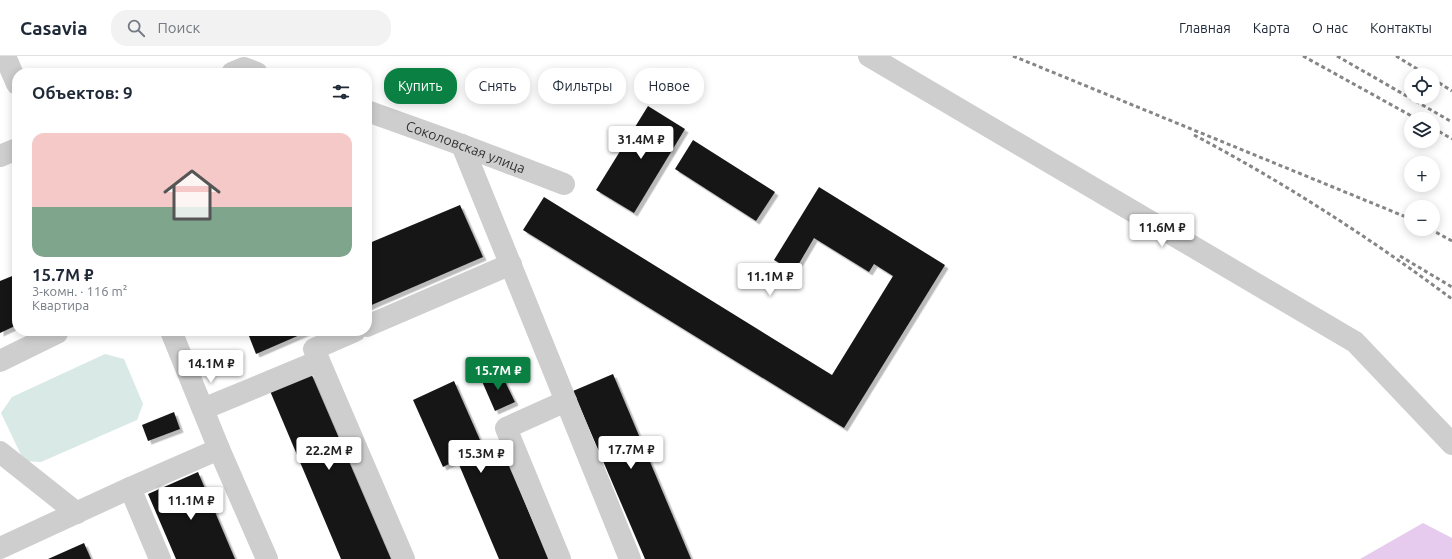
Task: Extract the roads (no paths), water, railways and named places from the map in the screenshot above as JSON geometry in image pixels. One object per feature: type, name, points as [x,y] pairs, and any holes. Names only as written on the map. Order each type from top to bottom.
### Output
[{"type":"street","points":[[5,56],[12,72]]},
{"type":"street","points":[[869,56],[1355,342],[1452,444]]},
{"type":"street","name":"Соколовская улица","points":[[372,113],[564,184]]},
{"type":"street","points":[[462,145],[630,559]]},
{"type":"street","points":[[0,156],[12,151]]},
{"type":"street","points":[[372,324],[511,264]]},
{"type":"street","points":[[0,361],[51,336]]},
{"type":"street","points":[[173,336],[219,449],[267,559]]},
{"type":"street","points":[[344,336],[314,349],[404,559]]},
{"type":"street","points":[[203,409],[319,360]]},
{"type":"street","points":[[560,559],[506,428],[566,401]]},
{"type":"street","points":[[0,548],[219,449]]},
{"type":"street","points":[[0,452],[77,513]]},
{"type":"street","points":[[130,488],[160,559]]},
{"type":"railway","points":[[1013,56],[1404,216]]},
{"type":"railway","points":[[1303,56],[1404,112]]},
{"type":"railway","points":[[1337,56],[1452,122]]},
{"type":"railway","points":[[1396,56],[1416,68]]},
{"type":"railway","points":[[1440,83],[1452,91]]},
{"type":"railway","points":[[1440,132],[1452,139]]},
{"type":"railway","points":[[1194,135],[1261,172],[1326,212],[1390,254],[1452,299]]},
{"type":"railway","points":[[1440,234],[1452,241]]},
{"type":"railway","points":[[1400,256],[1452,287]]}]
